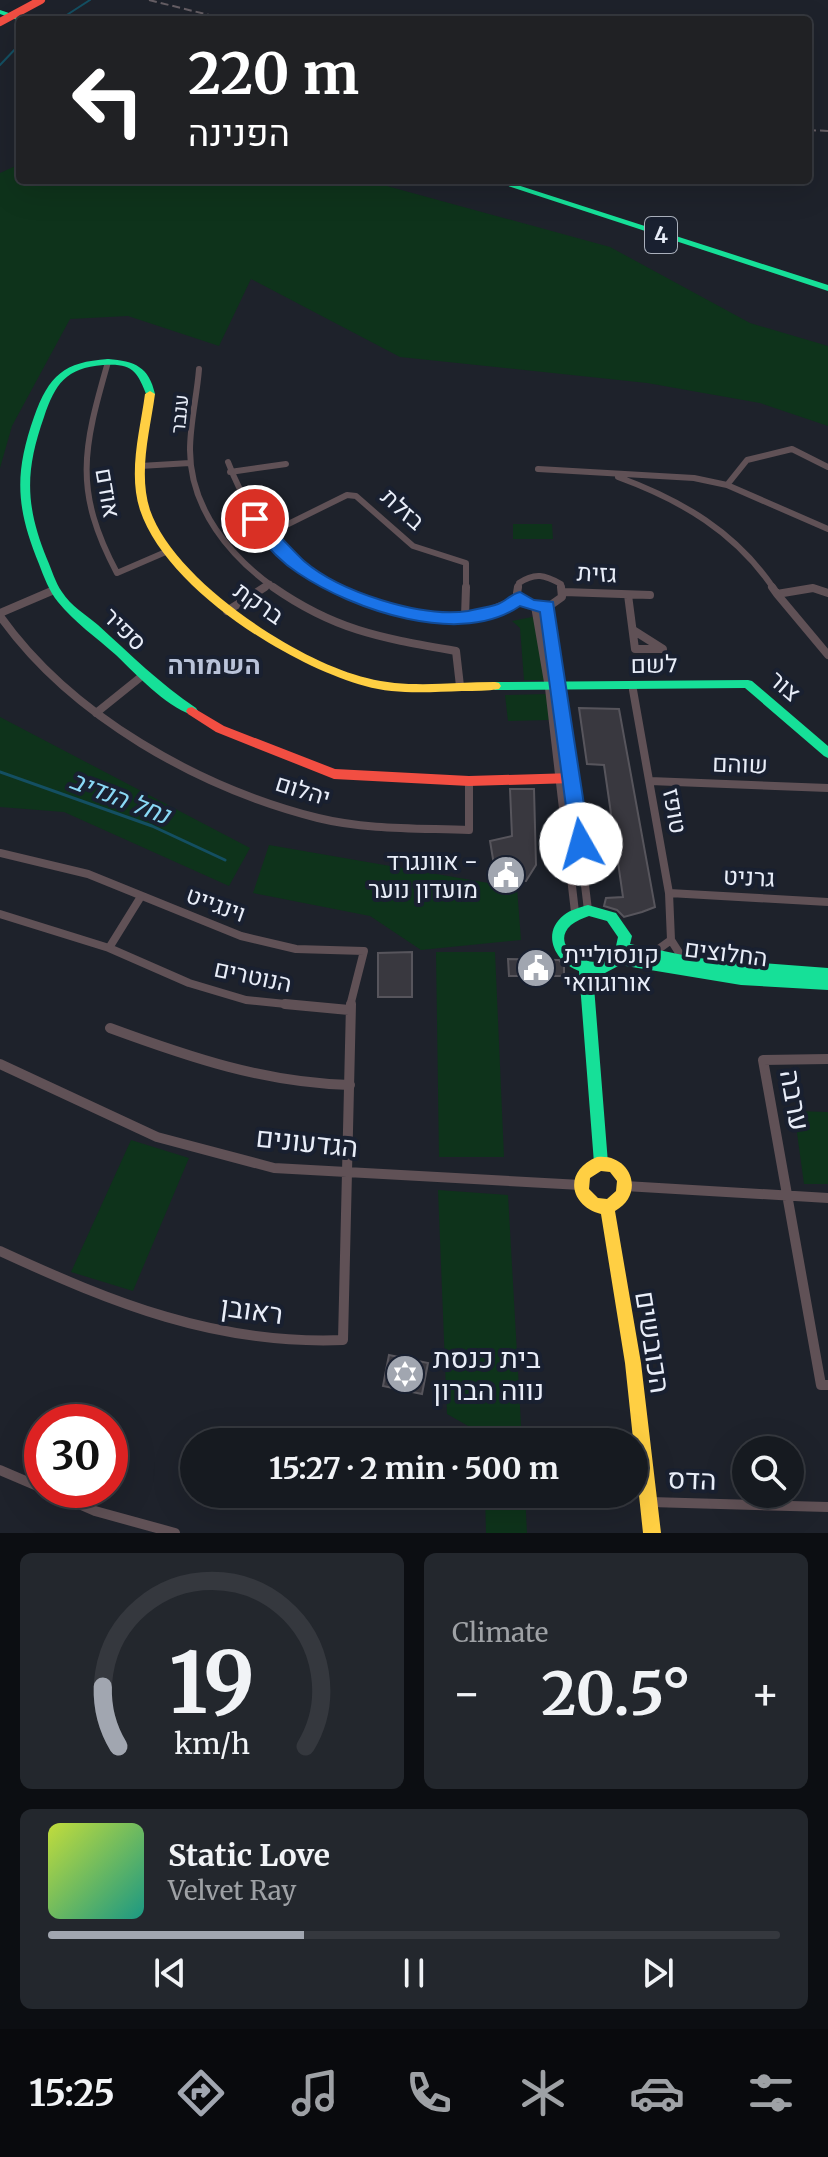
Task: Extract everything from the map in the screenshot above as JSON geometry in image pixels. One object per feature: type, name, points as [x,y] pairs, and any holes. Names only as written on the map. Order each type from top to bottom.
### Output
[{"type":"main road","points":[[0,21],[41,0]]},
{"type":"main road","name":"4","points":[[506,184],[828,288]]},
{"type":"main road","name":"4","points":[[535,184],[828,278]]},
{"type":"main road","name":"ספיר","points":[[108,362],[86,362],[60,374],[53,381],[30,440],[23,476],[25,514],[54,590],[142,676],[220,729],[334,774],[469,781],[567,778]]},
{"type":"main road","name":"ברקת","points":[[108,362],[136,367],[150,381],[140,466],[145,510],[168,551],[227,611],[325,670],[369,683],[555,688]]},
{"type":"main road","name":"לשם","points":[[555,688],[748,684]]},
{"type":"main road","name":"צור","points":[[748,684],[828,753]]},
{"type":"main road","points":[[582,911],[603,913],[617,922],[625,936],[622,954],[603,968],[586,969],[568,960],[558,945],[556,937],[560,924],[582,911]]},
{"type":"main road","name":"החלוצים","points":[[622,954],[828,974]]},
{"type":"main road","name":"החלוצים","points":[[622,954],[741,979],[828,984]]},
{"type":"main road","points":[[586,969],[601,1163]]},
{"type":"main road","points":[[601,1163],[615,1168],[625,1186],[620,1199],[607,1206],[593,1203],[582,1192],[581,1185],[588,1167],[601,1163]]},
{"type":"main road","name":"הכובשים","points":[[607,1206],[633,1363],[652,1533]]},
{"type":"street","name":"אודם","points":[[108,362],[86,438],[83,470],[87,507],[101,546],[117,573],[168,551]]},
{"type":"street","name":"ענבר","points":[[199,369],[190,463],[196,491],[225,544],[270,584],[310,610],[345,627],[391,641],[456,651],[460,686]]},
{"type":"street","points":[[727,485],[747,460],[792,449],[828,467]]},
{"type":"street","points":[[228,462],[244,504],[266,535],[302,568],[344,592],[432,619],[465,617],[504,608],[520,597]]},
{"type":"street","name":"ענבר","points":[[140,466],[190,463]]},
{"type":"street","points":[[230,472],[286,464]]},
{"type":"street","points":[[538,469],[694,478],[727,485],[827,528]]},
{"type":"street","points":[[606,473],[662,492],[707,519],[762,568],[777,594],[828,655]]},
{"type":"street","name":"בזלת","points":[[266,535],[347,495],[356,496],[413,546],[466,563],[465,617]]},
{"type":"street","points":[[535,575],[554,578],[564,592],[558,602],[548,607],[535,606],[520,597],[519,583],[535,575]]},
{"type":"street","points":[[227,611],[270,584]]},
{"type":"street","points":[[777,594],[813,588],[828,593]]},
{"type":"street","name":"יהלום","points":[[54,590],[0,614],[27,651],[66,691],[96,713],[152,748],[221,783],[305,814],[352,824],[469,830],[469,781]]},
{"type":"street","name":"גזית","points":[[564,592],[650,595]]},
{"type":"street","name":"גזית","points":[[628,595],[633,630]]},
{"type":"street","points":[[535,606],[555,688]]},
{"type":"street","points":[[548,607],[582,911]]},
{"type":"street","points":[[96,713],[142,676]]},
{"type":"street","name":"טופז","points":[[635,688],[669,893],[671,940]]},
{"type":"street","name":"שוהם","points":[[650,781],[828,788]]},
{"type":"street","name":"וינגייט","points":[[0,853],[53,863],[88,874],[140,898],[241,936],[296,949],[364,951],[349,1010]]},
{"type":"street","name":"גרניט","points":[[669,893],[828,902]]},
{"type":"street","points":[[109,948],[140,898]]},
{"type":"street","name":"הנוטרים","points":[[0,914],[109,948],[189,983],[246,1000],[349,1010]]},
{"type":"street","points":[[649,956],[671,940],[686,962]]},
{"type":"street","points":[[348,1171],[349,1010]]},
{"type":"street","points":[[110,1028],[225,1070],[304,1085],[350,1085]]},
{"type":"street","name":"ערבה","points":[[825,1385],[786,1195],[763,1060],[828,1059]]},
{"type":"street","name":"הגדעונים","points":[[0,1064],[157,1137],[274,1168],[581,1185]]},
{"type":"street","name":"ראובן","points":[[0,1251],[89,1292],[169,1321],[285,1340],[316,1343],[343,1340],[348,1171]]},
{"type":"street","points":[[625,1186],[828,1198]]},
{"type":"street","points":[[0,1470],[24,1480]]},
{"type":"street","name":"הדס","points":[[650,1502],[828,1507]]},
{"type":"street","points":[[88,1508],[175,1533]]},
{"type":"green space","points":[[16,166],[16,184],[380,184],[610,247],[750,323],[828,346],[828,426],[760,403],[647,383],[400,357],[251,279],[219,346],[128,316],[70,319],[12,426],[0,468],[0,173]]},
{"type":"green space","points":[[513,524],[552,524],[553,539],[513,539]]},
{"type":"green space","points":[[537,616],[544,680],[524,680],[520,628],[512,621]]},
{"type":"green space","points":[[547,694],[550,720],[508,721],[505,695]]},
{"type":"green space","points":[[0,717],[250,848],[229,886],[64,812],[0,807]]},
{"type":"green space","points":[[269,845],[517,888],[521,940],[421,950],[370,916],[253,893]]},
{"type":"green space","points":[[436,952],[495,952],[504,1157],[439,1157]]},
{"type":"green space","points":[[794,1111],[828,1112],[828,1184],[804,1184]]},
{"type":"green space","points":[[131,1140],[189,1158],[133,1291],[71,1272]]},
{"type":"green space","points":[[438,1190],[508,1195],[521,1428],[472,1428],[447,1414]]},
{"type":"green space","points":[[485,1508],[526,1508],[527,1533],[486,1533]]},
{"type":"building","points":[[579,708],[619,709],[655,907],[624,917],[617,910],[604,906],[606,898],[623,897],[604,765],[587,764]]},
{"type":"building","points":[[510,789],[534,789],[536,865],[526,881],[508,879],[494,865],[490,841],[512,836]]},
{"type":"building","points":[[412,952],[412,997],[378,997],[378,953]]},
{"type":"building","name":"קונסוליית אורוגוואי","points":[[508,959],[559,960],[564,966],[564,976],[509,976]]},
{"type":"building","name":"בית כנסת נווה הברון","points":[[389,1355],[428,1363],[422,1394],[383,1386]]},
{"type":"waterway","points":[[65,16],[90,0]]},
{"type":"waterway","name":"נחל הנדיב","points":[[0,65],[16,48]]},
{"type":"waterway","name":"נחל הנדיב","points":[[0,772],[152,826],[225,860]]},
{"type":"railway","points":[[149,0],[213,16]]},
{"type":"railway","points":[[812,130],[828,131]]},
{"type":"traffic: fast","points":[[0,12],[16,17]]},
{"type":"traffic: fast","points":[[506,184],[828,288]]},
{"type":"traffic: fast","points":[[150,394],[141,372],[121,363],[83,365],[57,379],[41,410],[29,446],[25,464],[25,499],[33,533],[59,596],[154,683],[192,711]]},
{"type":"traffic: fast","points":[[495,686],[748,684],[828,753]]},
{"type":"traffic: fast","points":[[588,910],[611,917],[625,936],[620,958],[605,967],[589,968],[575,963],[564,955],[558,943],[559,931],[568,919],[588,910]]},
{"type":"traffic: fast","points":[[625,949],[697,964],[828,974]]},
{"type":"traffic: fast","points":[[619,959],[741,979],[828,984]]},
{"type":"traffic: fast","points":[[586,969],[601,1163]]},
{"type":"traffic: slow","points":[[150,394],[141,466],[145,509],[157,536],[205,591],[272,640],[340,674],[368,683],[399,687],[495,686]]},
{"type":"traffic: slow","points":[[603,1163],[618,1170],[625,1185],[618,1200],[603,1207],[588,1200],[581,1185],[588,1170],[603,1163]]},
{"type":"traffic: slow","points":[[607,1206],[633,1363],[652,1533]]},
{"type":"traffic: jam","points":[[0,22],[41,0]]},
{"type":"traffic: jam","points":[[192,711],[220,729],[334,774],[469,781],[573,778]]},
{"type":"place","name":"אוונגרד - מועדון נוער","points":[[506,875]]},
{"type":"place","name":"קונסוליית אורוגוואי","points":[[536,968]]},
{"type":"place","name":"בית כנסת נווה הברון","points":[[405,1374]]},
{"type":"district","name":"השמורה","points":[[214,664]]},
{"type":"route","points":[[255,519],[266,535],[302,568],[344,592],[378,604],[432,619],[465,617],[504,608],[520,597],[530,605],[548,607],[581,844]]}]
